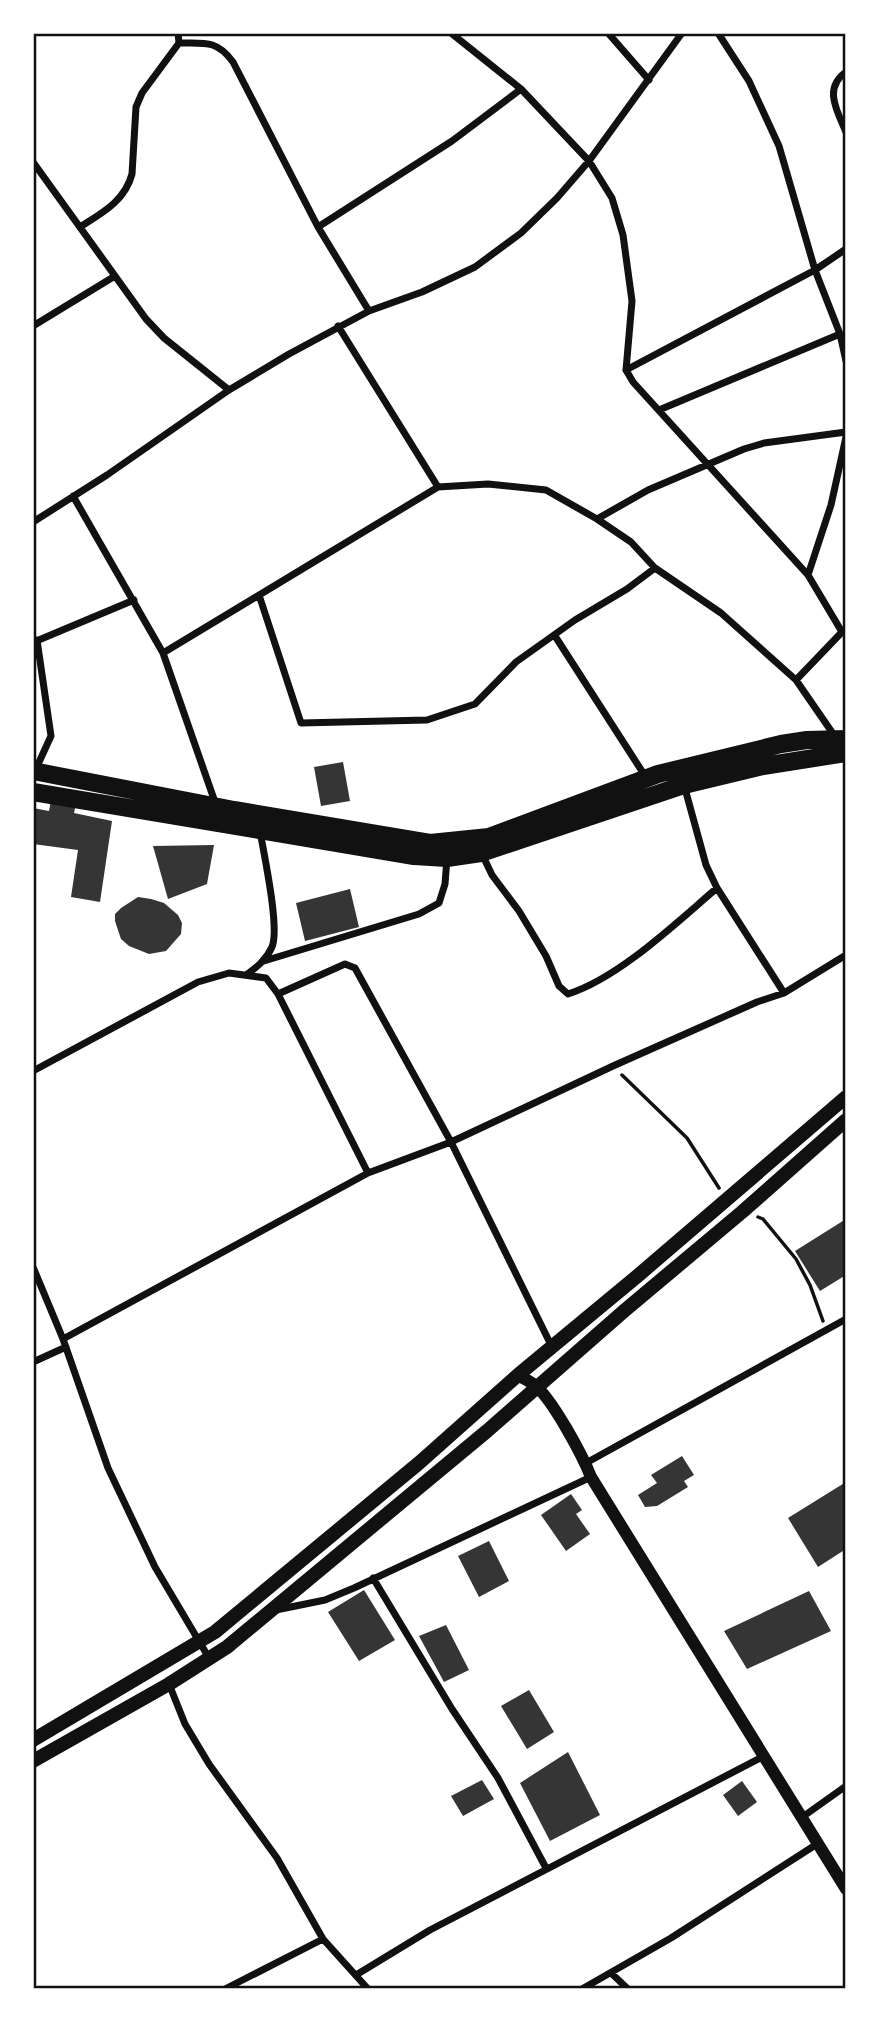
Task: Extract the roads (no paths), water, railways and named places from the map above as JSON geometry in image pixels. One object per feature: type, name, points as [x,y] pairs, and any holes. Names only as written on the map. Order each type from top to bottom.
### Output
[{"type":"main road","points":[[33,792],[414,856],[447,858],[481,853],[651,787],[658,774],[781,744],[843,744]]},
{"type":"main road","points":[[34,771],[217,807],[430,843],[489,836],[651,787],[684,785],[843,744]]},
{"type":"main road","points":[[33,1740],[201,1643],[419,1463],[518,1375],[846,1097]]},
{"type":"main road","points":[[33,1761],[210,1659],[272,1611],[341,1550],[486,1431],[846,1120]]},
{"type":"street","points":[[80,227],[109,208],[124,194],[129,185],[136,107],[142,93],[179,43],[178,33]]},
{"type":"street","points":[[451,33],[521,89],[589,161],[612,198],[623,235],[632,301],[626,370],[633,382],[808,576],[844,632],[796,680]]},
{"type":"street","points":[[608,33],[649,80]]},
{"type":"street","points":[[33,522],[229,390],[338,326],[475,267],[521,233],[557,198],[589,161],[682,33]]},
{"type":"street","points":[[718,33],[749,81],[779,146],[815,270],[840,334],[846,361]]},
{"type":"street","points":[[179,43],[210,43],[224,50],[233,62],[318,227],[369,311]]},
{"type":"street","points":[[846,72],[839,76],[832,90],[834,103],[846,132]]},
{"type":"street","points":[[318,227],[452,141],[521,89]]},
{"type":"street","points":[[33,162],[155,328],[229,390]]},
{"type":"street","points":[[626,370],[815,270],[846,249]]},
{"type":"street","points":[[33,326],[115,276]]},
{"type":"street","points":[[338,326],[438,487]]},
{"type":"street","points":[[660,410],[840,334]]},
{"type":"street","points":[[597,519],[648,490],[744,449],[764,443],[846,435],[831,505],[808,576]]},
{"type":"street","points":[[163,653],[438,487],[488,484],[546,490],[631,542],[655,568],[720,613],[796,680],[843,744]]},
{"type":"street","points":[[73,496],[163,653],[217,807]]},
{"type":"street","points":[[259,595],[301,723],[427,720],[475,704],[516,662],[655,568]]},
{"type":"street","points":[[34,771],[51,736],[35,641],[134,600]]},
{"type":"street","points":[[555,636],[651,787]]},
{"type":"street","points":[[684,785],[706,865],[717,888],[784,993]]},
{"type":"street","points":[[260,831],[273,922],[273,944],[264,961]]},
{"type":"street","points":[[481,853],[492,875],[519,911],[546,956],[559,986],[568,994],[579,991],[627,962],[717,888]]},
{"type":"street","points":[[246,975],[264,961],[419,914],[439,903],[445,884],[447,858]]},
{"type":"street","points":[[63,1339],[368,1173],[451,1142],[613,1066],[757,1002],[784,993],[846,955]]},
{"type":"street","points":[[278,994],[345,964],[355,968],[451,1142],[552,1347]]},
{"type":"street","points":[[33,1071],[198,982],[229,973],[266,978],[278,994],[368,1173]]},
{"type":"street","points":[[33,1267],[63,1339],[93,1430],[118,1492],[155,1567],[210,1659]]},
{"type":"street","points":[[586,1463],[846,1319]]},
{"type":"street","points":[[33,1362],[66,1348]]},
{"type":"street","points":[[518,1375],[537,1386],[846,1889]]},
{"type":"street","points":[[272,1611],[325,1600],[591,1477]]},
{"type":"street","points":[[373,1578],[446,1699],[498,1778],[546,1868]]},
{"type":"street","points":[[169,1684],[185,1724],[209,1764],[277,1858],[323,1939],[368,1989]]},
{"type":"street","points":[[356,1975],[430,1930],[764,1756]]},
{"type":"street","points":[[801,1819],[846,1786]]},
{"type":"street","points":[[582,1989],[671,1938],[817,1843]]},
{"type":"street","points":[[225,1989],[323,1939]]},
{"type":"street","points":[[611,1973],[628,1989]]}]
